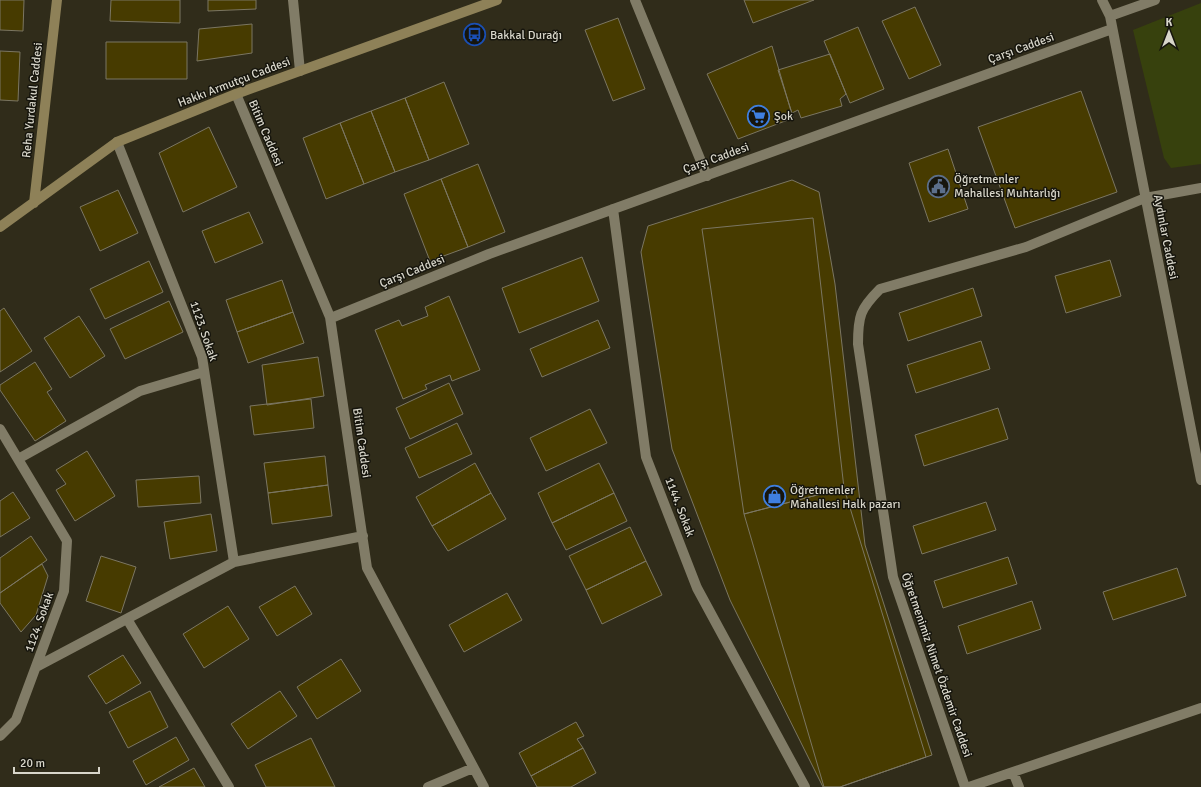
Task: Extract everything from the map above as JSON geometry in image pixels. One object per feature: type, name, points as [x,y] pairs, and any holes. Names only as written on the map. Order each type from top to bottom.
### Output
[{"type":"main road","name":"Reha Yurdakul Caddesi","points":[[34,203],[56,0]]},
{"type":"main road","name":"Hakkı Armutçu Caddesi","points":[[0,227],[117,142],[236,94],[497,0]]},
{"type":"street","points":[[292,0],[300,71]]},
{"type":"street","points":[[635,0],[707,176]]},
{"type":"street","name":"Aydınlar Caddesi","points":[[1102,0],[1110,16],[1201,480]]},
{"type":"street","points":[[1110,16],[1155,0]]},
{"type":"street","name":"Çarşı Caddesi","points":[[331,318],[489,254],[1112,29]]},
{"type":"street","name":"Bitim Caddesi","points":[[236,94],[331,318],[367,568],[484,787]]},
{"type":"street","name":"1123. Sokak","points":[[117,142],[202,357],[234,562]]},
{"type":"street","name":"Öğretmenimiz Nimet Özdemir Caddesi","points":[[965,787],[893,577],[858,344],[858,324],[865,303],[880,289],[1026,247],[1146,198],[1201,188]]},
{"type":"street","name":"1144. Sokak","points":[[613,209],[646,457],[697,588],[805,787]]},
{"type":"street","points":[[18,459],[140,391],[204,372]]},
{"type":"street","name":"1124. Sokak","points":[[0,430],[67,541],[64,590],[16,720],[0,736]]},
{"type":"street","points":[[36,667],[234,562],[363,536]]},
{"type":"street","points":[[126,619],[229,787]]},
{"type":"street","points":[[969,787],[1201,708]]},
{"type":"street","points":[[428,787],[474,768]]},
{"type":"street","points":[[1013,772],[1019,787]]},
{"type":"green space","points":[[1201,3],[1201,164],[1171,168],[1164,158],[1133,30]]},
{"type":"building","points":[[0,0],[24,0],[23,31],[0,30]]},
{"type":"building","points":[[111,0],[180,0],[180,23],[110,21]]},
{"type":"building","points":[[208,0],[256,0],[256,9],[208,11]]},
{"type":"building","points":[[744,0],[814,0],[753,23]]},
{"type":"building","points":[[915,7],[941,65],[909,79],[882,21]]},
{"type":"building","points":[[618,18],[645,89],[613,101],[585,30]]},
{"type":"building","points":[[252,24],[252,53],[197,61],[199,29]]},
{"type":"building","points":[[858,27],[884,89],[850,103],[824,41]]},
{"type":"building","points":[[106,42],[187,42],[187,79],[106,79]]},
{"type":"building","points":[[772,46],[793,118],[738,139],[707,74]]},
{"type":"building","points":[[0,51],[20,52],[18,101],[0,100]]},
{"type":"building","points":[[830,54],[846,94],[840,99],[842,106],[801,118],[798,110],[792,113],[778,70]]},
{"type":"building","points":[[444,82],[469,144],[429,160],[405,98]]},
{"type":"building","points":[[1081,91],[1117,192],[1015,228],[978,127]]},
{"type":"building","points":[[405,98],[429,160],[395,172],[371,111]]},
{"type":"building","points":[[371,111],[395,172],[364,184],[340,123]]},
{"type":"building","points":[[340,123],[364,184],[326,199],[303,138]]},
{"type":"building","points":[[209,127],[237,187],[183,212],[159,153]]},
{"type":"building","name":"Öğretmenler Mahallesi Muhtarlığı","points":[[948,149],[968,209],[929,222],[909,163]]},
{"type":"building","points":[[478,164],[505,232],[468,247],[441,179]]},
{"type":"building","points":[[441,179],[468,247],[430,261],[404,194]]},
{"type":"building","name":"Öğretmenler Mahallesi Halk pazarı","points":[[792,180],[819,192],[835,284],[865,545],[932,755],[840,787],[823,787],[730,600],[672,449],[641,252],[648,226]]},
{"type":"building","points":[[118,190],[138,233],[100,251],[80,207]]},
{"type":"building","points":[[249,212],[263,243],[215,263],[202,231]]},
{"type":"building","points":[[813,218],[844,488],[744,514],[702,229]]},
{"type":"building","points":[[582,257],[599,301],[519,333],[502,288]]},
{"type":"building","points":[[1110,260],[1121,296],[1066,313],[1055,276]]},
{"type":"building","points":[[149,261],[163,292],[105,319],[90,289]]},
{"type":"building","points":[[282,280],[293,312],[237,332],[226,300]]},
{"type":"building","points":[[973,288],[982,316],[908,341],[899,313]]},
{"type":"building","points":[[449,296],[480,370],[452,381],[450,375],[425,385],[427,389],[403,399],[375,330],[399,320],[402,326],[428,316],[425,307]]},
{"type":"building","points":[[169,301],[183,332],[125,359],[110,329]]},
{"type":"building","points":[[4,308],[32,351],[0,372],[0,311]]},
{"type":"building","points":[[293,312],[304,343],[248,363],[237,332]]},
{"type":"building","points":[[79,316],[105,356],[70,378],[44,338]]},
{"type":"building","points":[[598,320],[610,348],[542,377],[530,349]]},
{"type":"building","points":[[981,341],[990,369],[916,393],[907,365]]},
{"type":"building","points":[[318,357],[324,396],[267,405],[262,365]]},
{"type":"building","points":[[35,362],[52,389],[47,392],[66,421],[35,441],[0,390],[0,385]]},
{"type":"building","points":[[449,383],[463,414],[410,439],[396,408]]},
{"type":"building","points":[[311,399],[314,428],[254,435],[250,406]]},
{"type":"building","points":[[998,408],[1008,439],[924,466],[915,435]]},
{"type":"building","points":[[590,409],[607,443],[546,471],[530,438]]},
{"type":"building","points":[[457,423],[472,454],[419,478],[405,448]]},
{"type":"building","points":[[87,451],[115,496],[75,521],[56,490],[66,484],[56,470]]},
{"type":"building","points":[[325,456],[328,485],[268,493],[264,463]]},
{"type":"building","points":[[475,463],[491,493],[432,526],[416,497]]},
{"type":"building","points":[[599,463],[614,493],[552,523],[538,493]]},
{"type":"building","points":[[199,476],[201,503],[138,507],[136,480]]},
{"type":"building","points":[[328,485],[332,516],[272,524],[268,493]]},
{"type":"building","points":[[844,488],[926,757],[840,787],[824,787],[744,514]]},
{"type":"building","points":[[13,492],[30,518],[0,537],[0,501]]},
{"type":"building","points":[[491,493],[506,519],[448,551],[432,526]]},
{"type":"building","points":[[614,493],[627,521],[566,550],[552,523]]},
{"type":"building","points":[[986,502],[996,530],[922,554],[913,526]]},
{"type":"building","points":[[211,514],[217,551],[170,559],[164,522]]},
{"type":"building","points":[[630,527],[646,561],[586,590],[569,556]]},
{"type":"building","points":[[31,536],[47,560],[0,593],[0,558]]},
{"type":"building","points":[[101,556],[136,567],[121,613],[86,601]]},
{"type":"building","points":[[1008,557],[1017,584],[943,608],[934,581]]},
{"type":"building","points":[[646,561],[662,595],[602,624],[586,590]]},
{"type":"building","points":[[42,564],[48,576],[36,615],[21,632],[0,603],[0,593]]},
{"type":"building","points":[[1177,568],[1186,596],[1113,620],[1103,592]]},
{"type":"building","points":[[295,586],[312,614],[277,636],[259,607]]},
{"type":"building","points":[[507,593],[522,620],[464,652],[449,625]]},
{"type":"building","points":[[1032,601],[1041,629],[967,654],[958,626]]},
{"type":"building","points":[[228,606],[249,639],[204,668],[183,634]]},
{"type":"building","points":[[123,655],[141,683],[106,704],[88,676]]},
{"type":"building","points":[[341,659],[361,691],[317,719],[297,687]]},
{"type":"building","points":[[150,691],[168,727],[128,748],[109,712]]},
{"type":"building","points":[[280,691],[297,716],[248,749],[231,724]]},
{"type":"building","points":[[576,722],[584,736],[577,739],[583,748],[531,776],[519,753]]},
{"type":"building","points":[[176,737],[189,760],[146,785],[133,761]]},
{"type":"building","points":[[311,738],[335,787],[266,787],[255,765]]},
{"type":"building","points":[[583,748],[596,773],[571,787],[537,787],[531,776]]},
{"type":"building","points":[[194,768],[205,787],[159,787]]},
{"type":"place","name":"Bakkal Durağı","points":[[474,35]]},
{"type":"place","name":"Şok","points":[[758,116]]},
{"type":"place","name":"Öğretmenler Mahallesi Muhtarlığı","points":[[939,186]]},
{"type":"place","name":"Öğretmenler Mahallesi Halk pazarı","points":[[775,497]]}]
